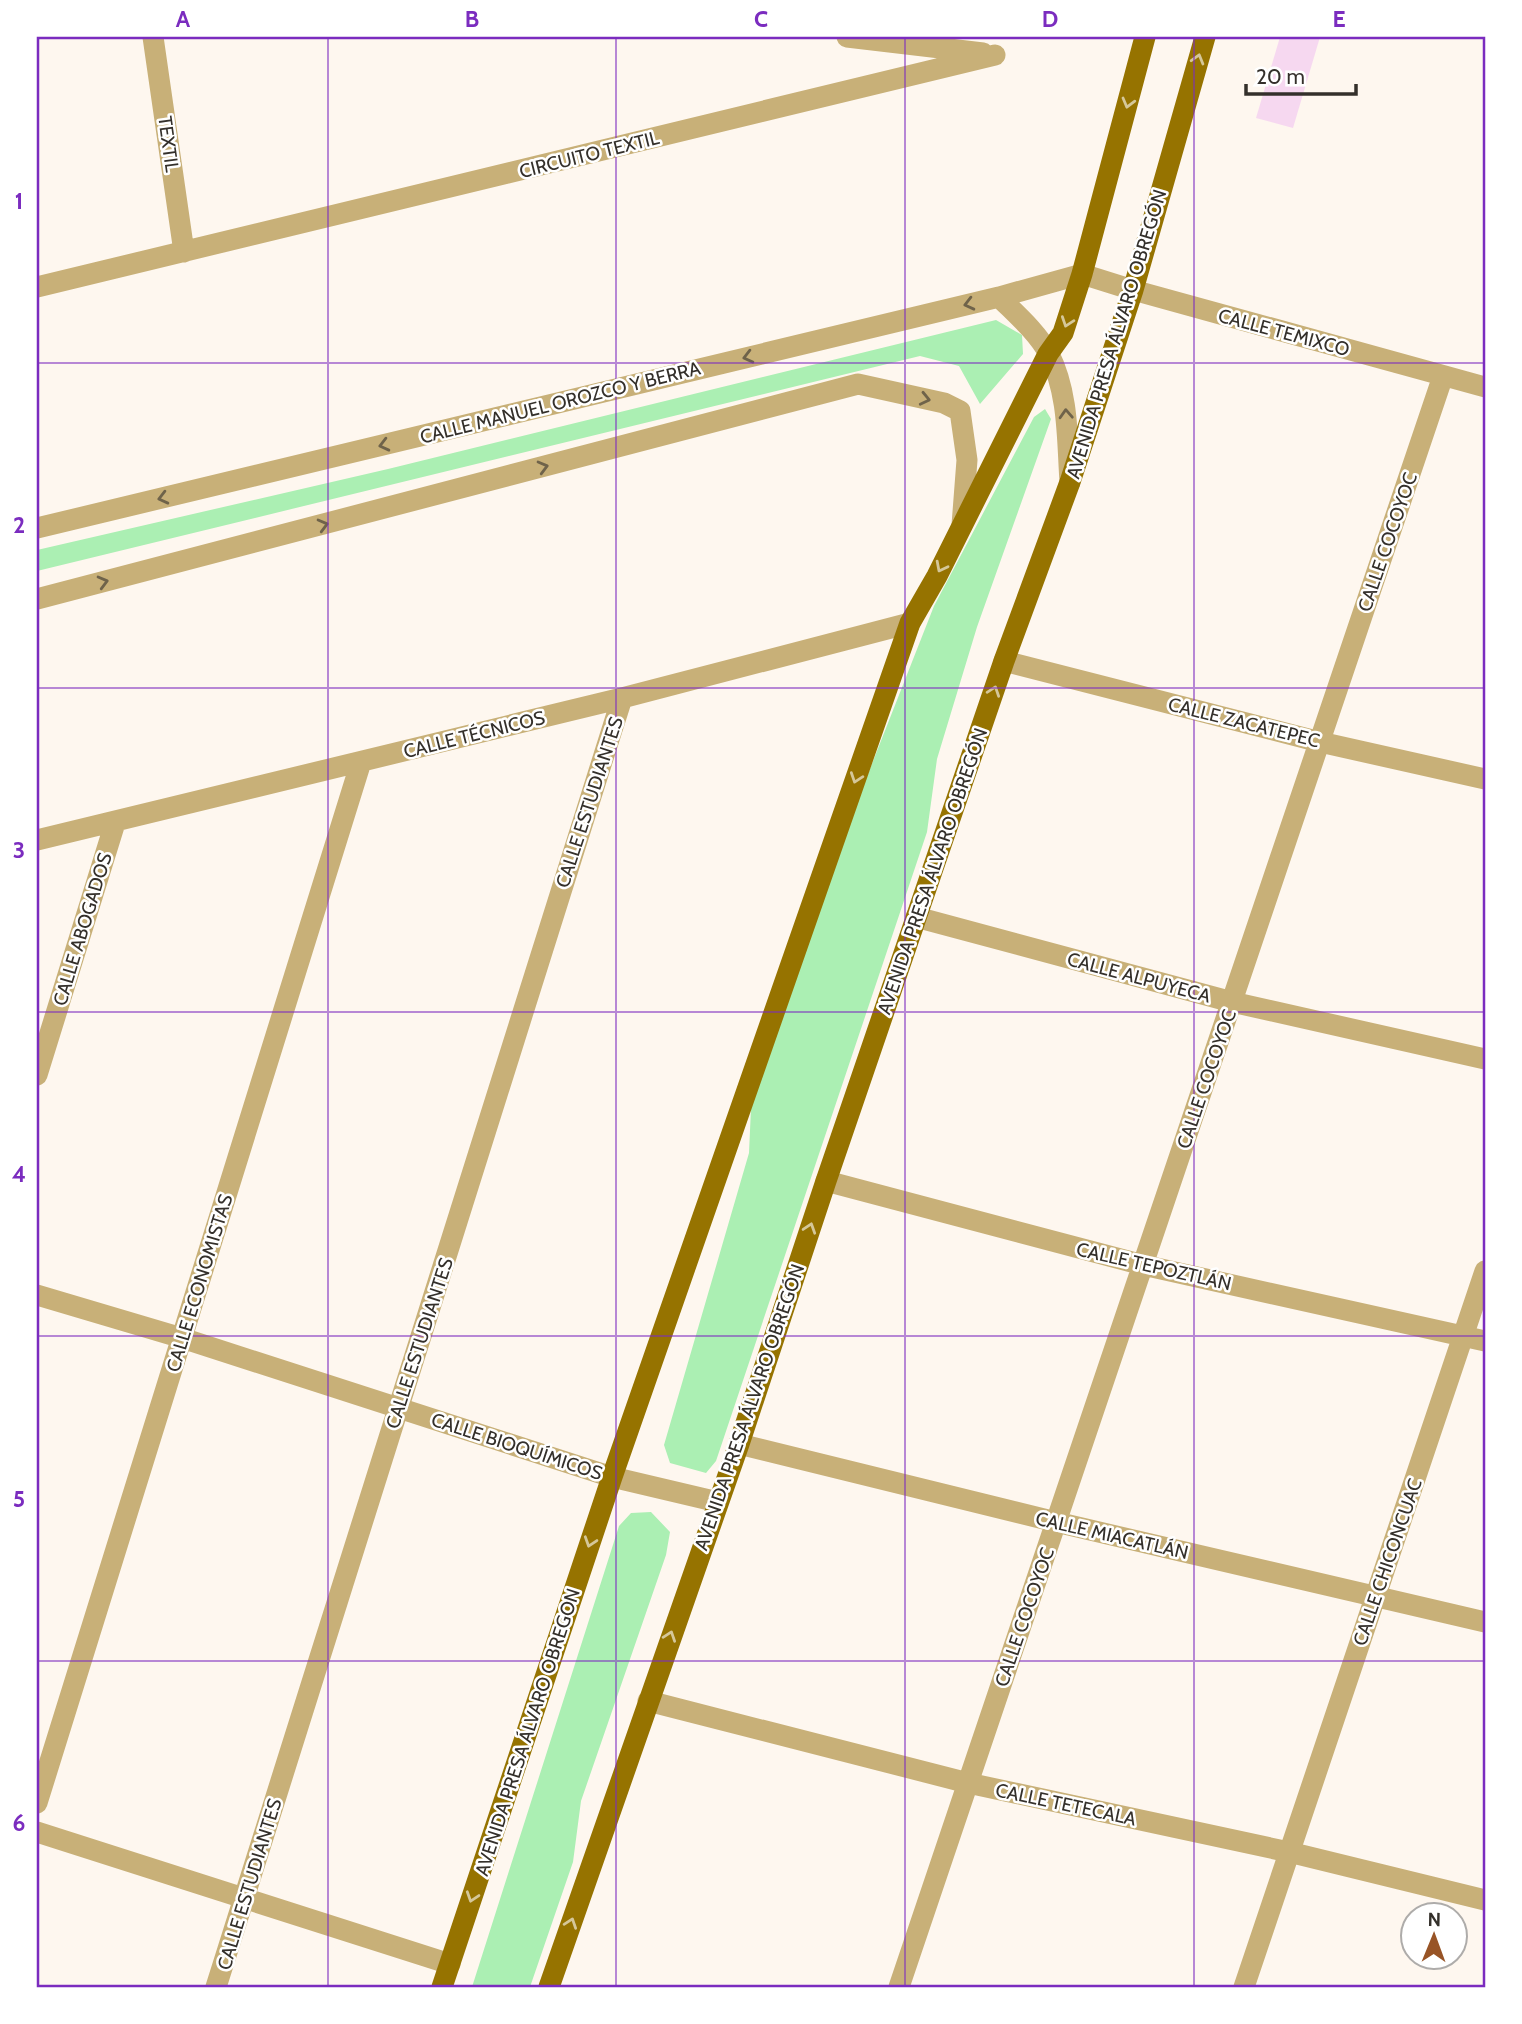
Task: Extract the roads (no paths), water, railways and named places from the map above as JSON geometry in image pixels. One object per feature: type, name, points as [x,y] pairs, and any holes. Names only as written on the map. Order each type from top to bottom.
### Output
[{"type":"main road","points":[[612,1477],[910,623],[1048,354],[1063,333],[1083,274],[1145,37]]},
{"type":"main road","name":"AVENIDA PRESA ÁLVARO OBREGÓN","points":[[549,1987],[739,1444],[1004,662],[1070,482],[1133,290],[1205,37]]},
{"type":"main road","name":"AVENIDA PRESA ÁLVARO OBREGON","points":[[442,1987],[612,1477]]},
{"type":"street","name":"TEXTIL","points":[[153,37],[184,252]]},
{"type":"street","name":"CIRCUITO TEXTIL","points":[[37,288],[995,55],[846,37]]},
{"type":"street","name":"CALLE TEMIXCO","points":[[1083,274],[1485,387]]},
{"type":"street","name":"CALLE MANUEL OROZCO Y BERRA","points":[[37,528],[999,297],[1083,274]]},
{"type":"street","points":[[999,297],[1027,325],[1048,354],[1065,398],[1070,482]]},
{"type":"street","name":"CALLE COCOYOC","points":[[899,1987],[1443,376]]},
{"type":"street","points":[[37,599],[858,384],[944,403],[960,411],[967,460],[962,525]]},
{"type":"street","name":"CALLE TÉCNICOS","points":[[37,840],[622,698],[910,623]]},
{"type":"street","name":"CALLE ZACATEPEC","points":[[1004,662],[1485,779]]},
{"type":"street","name":"CALLE ESTUDIANTES","points":[[216,1987],[622,698]]},
{"type":"street","name":"CALLE ECONOMISTAS","points":[[37,1803],[360,762]]},
{"type":"street","name":"CALLE ABOGADOS","points":[[37,1075],[115,823]]},
{"type":"street","name":"CALLE ALPUYECA","points":[[916,917],[1232,1002],[1485,1059]]},
{"type":"street","name":"CALLE TEPOZTLÁN","points":[[826,1181],[1143,1265],[1485,1340]]},
{"type":"street","name":"CALLE CHICONCUAC","points":[[1244,1987],[1485,1271]]},
{"type":"street","name":"CALLE BIOQUÍMICOS","points":[[37,1295],[182,1338],[612,1477],[718,1502]]},
{"type":"street","name":"CALLE MIACATLÁN","points":[[739,1444],[1056,1522],[1485,1622]]},
{"type":"street","name":"CALLE TETECALA","points":[[648,1700],[968,1783],[1289,1852],[1485,1900]]},
{"type":"street","points":[[37,1832],[450,1964]]}]
